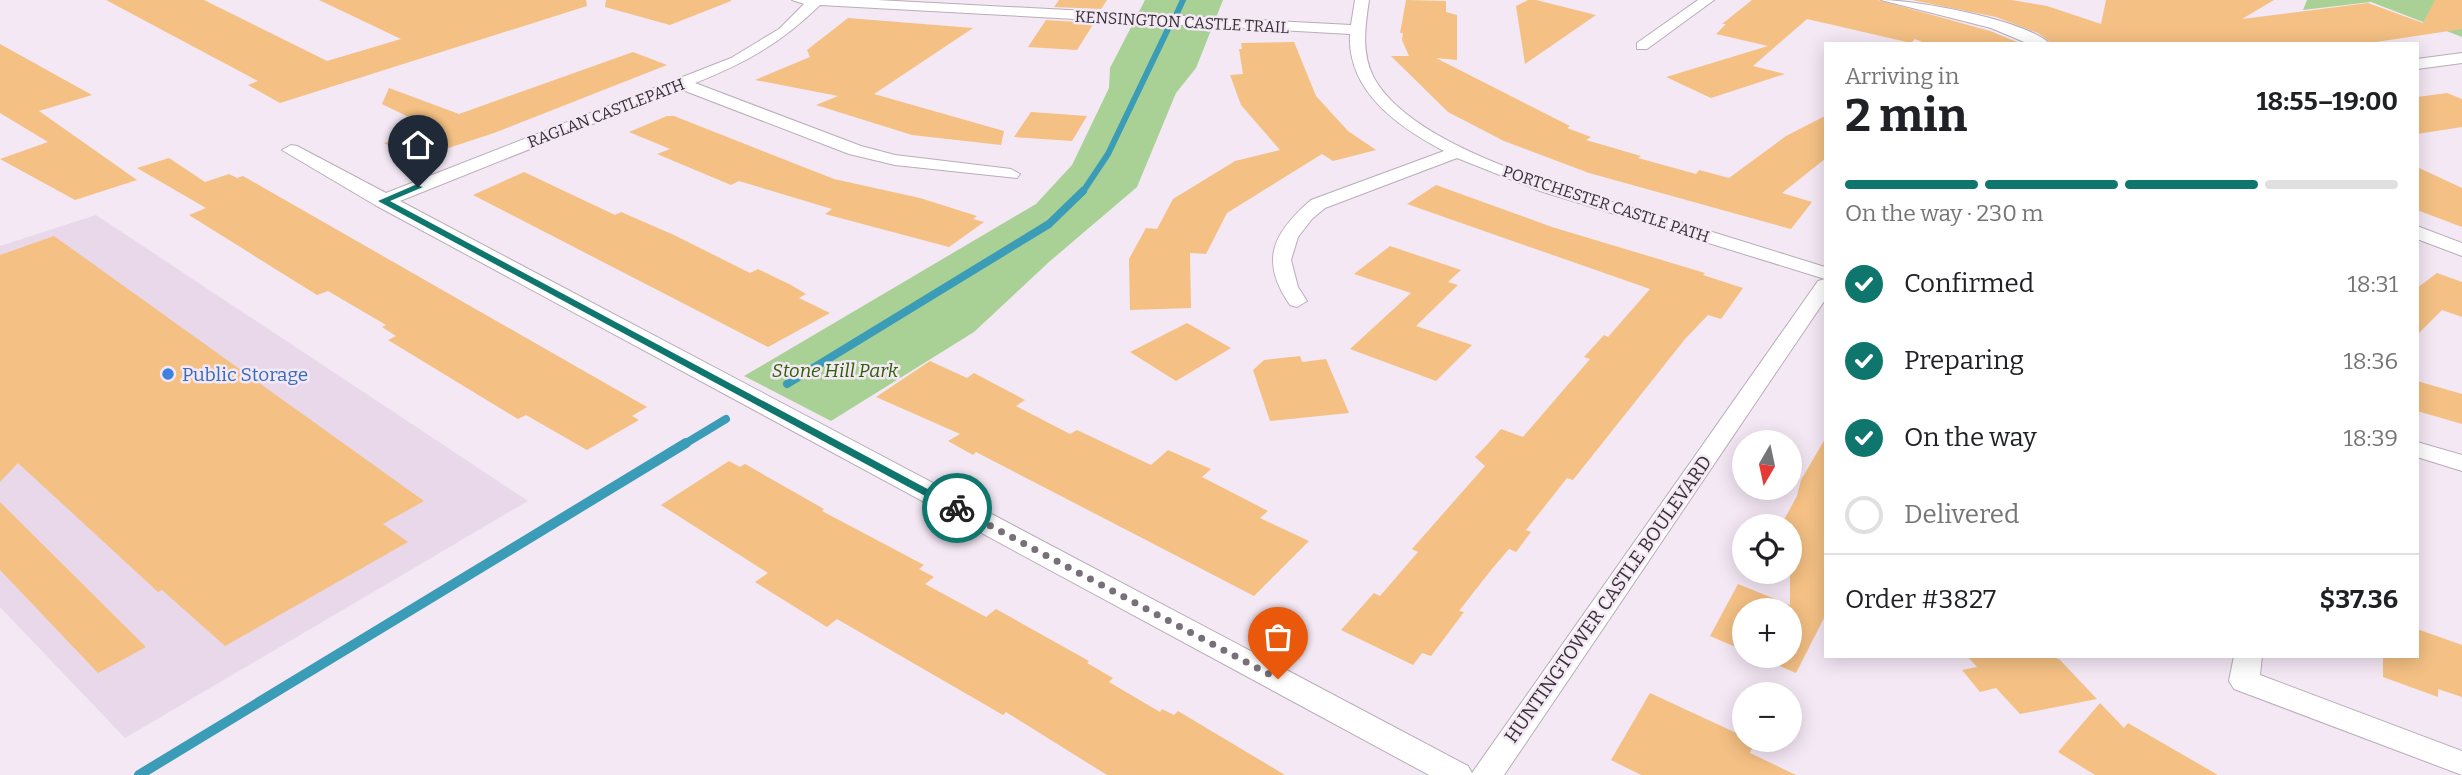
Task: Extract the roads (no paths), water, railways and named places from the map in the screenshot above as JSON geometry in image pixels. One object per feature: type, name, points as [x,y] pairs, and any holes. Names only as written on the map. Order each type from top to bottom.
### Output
[{"type":"street","points":[[1003,13],[1013,0]]},
{"type":"street","name":"PORTCHESTER CASTLE PATH","points":[[1362,0],[1357,30],[1357,55],[1376,91],[1417,126],[1459,151],[1548,188],[1824,273]]},
{"type":"street","points":[[1642,46],[1707,0]]},
{"type":"street","points":[[1888,0],[1996,25],[2038,42]]},
{"type":"street","name":"KENSINGTON CASTLE TRAIL","points":[[807,1],[1357,30]]},
{"type":"street","name":"RAGLAN CASTLEPATH","points":[[382,201],[683,83],[764,46],[784,32],[807,1]]},
{"type":"street","points":[[2419,64],[2462,58]]},
{"type":"street","points":[[683,83],[855,150],[895,160],[1011,174]]},
{"type":"street","points":[[291,150],[1457,775]]},
{"type":"street","points":[[1297,301],[1286,286],[1281,251],[1289,233],[1303,216],[1327,200],[1459,151]]},
{"type":"street","points":[[2419,233],[2462,250]]},
{"type":"street","name":"HUNTINGTOWER CASTLE BOULEVARD","points":[[1487,775],[1824,286]]},
{"type":"street","points":[[2419,450],[2462,463]]},
{"type":"street","points":[[2248,658],[2245,681],[2462,764]]},
{"type":"waterway","points":[[1177,13],[1183,0]]},
{"type":"waterway","points":[[1082,193],[1108,154],[1168,29]]},
{"type":"waterway","points":[[787,384],[1049,224],[1083,191]]},
{"type":"waterway","points":[[683,445],[726,419]]},
{"type":"waterway","points":[[139,775],[686,443]]},
{"type":"place","name":"Public Storage","points":[[168,374]]},
{"type":"park label","name":"Stone Hill Park","points":[[835,370]]}]
